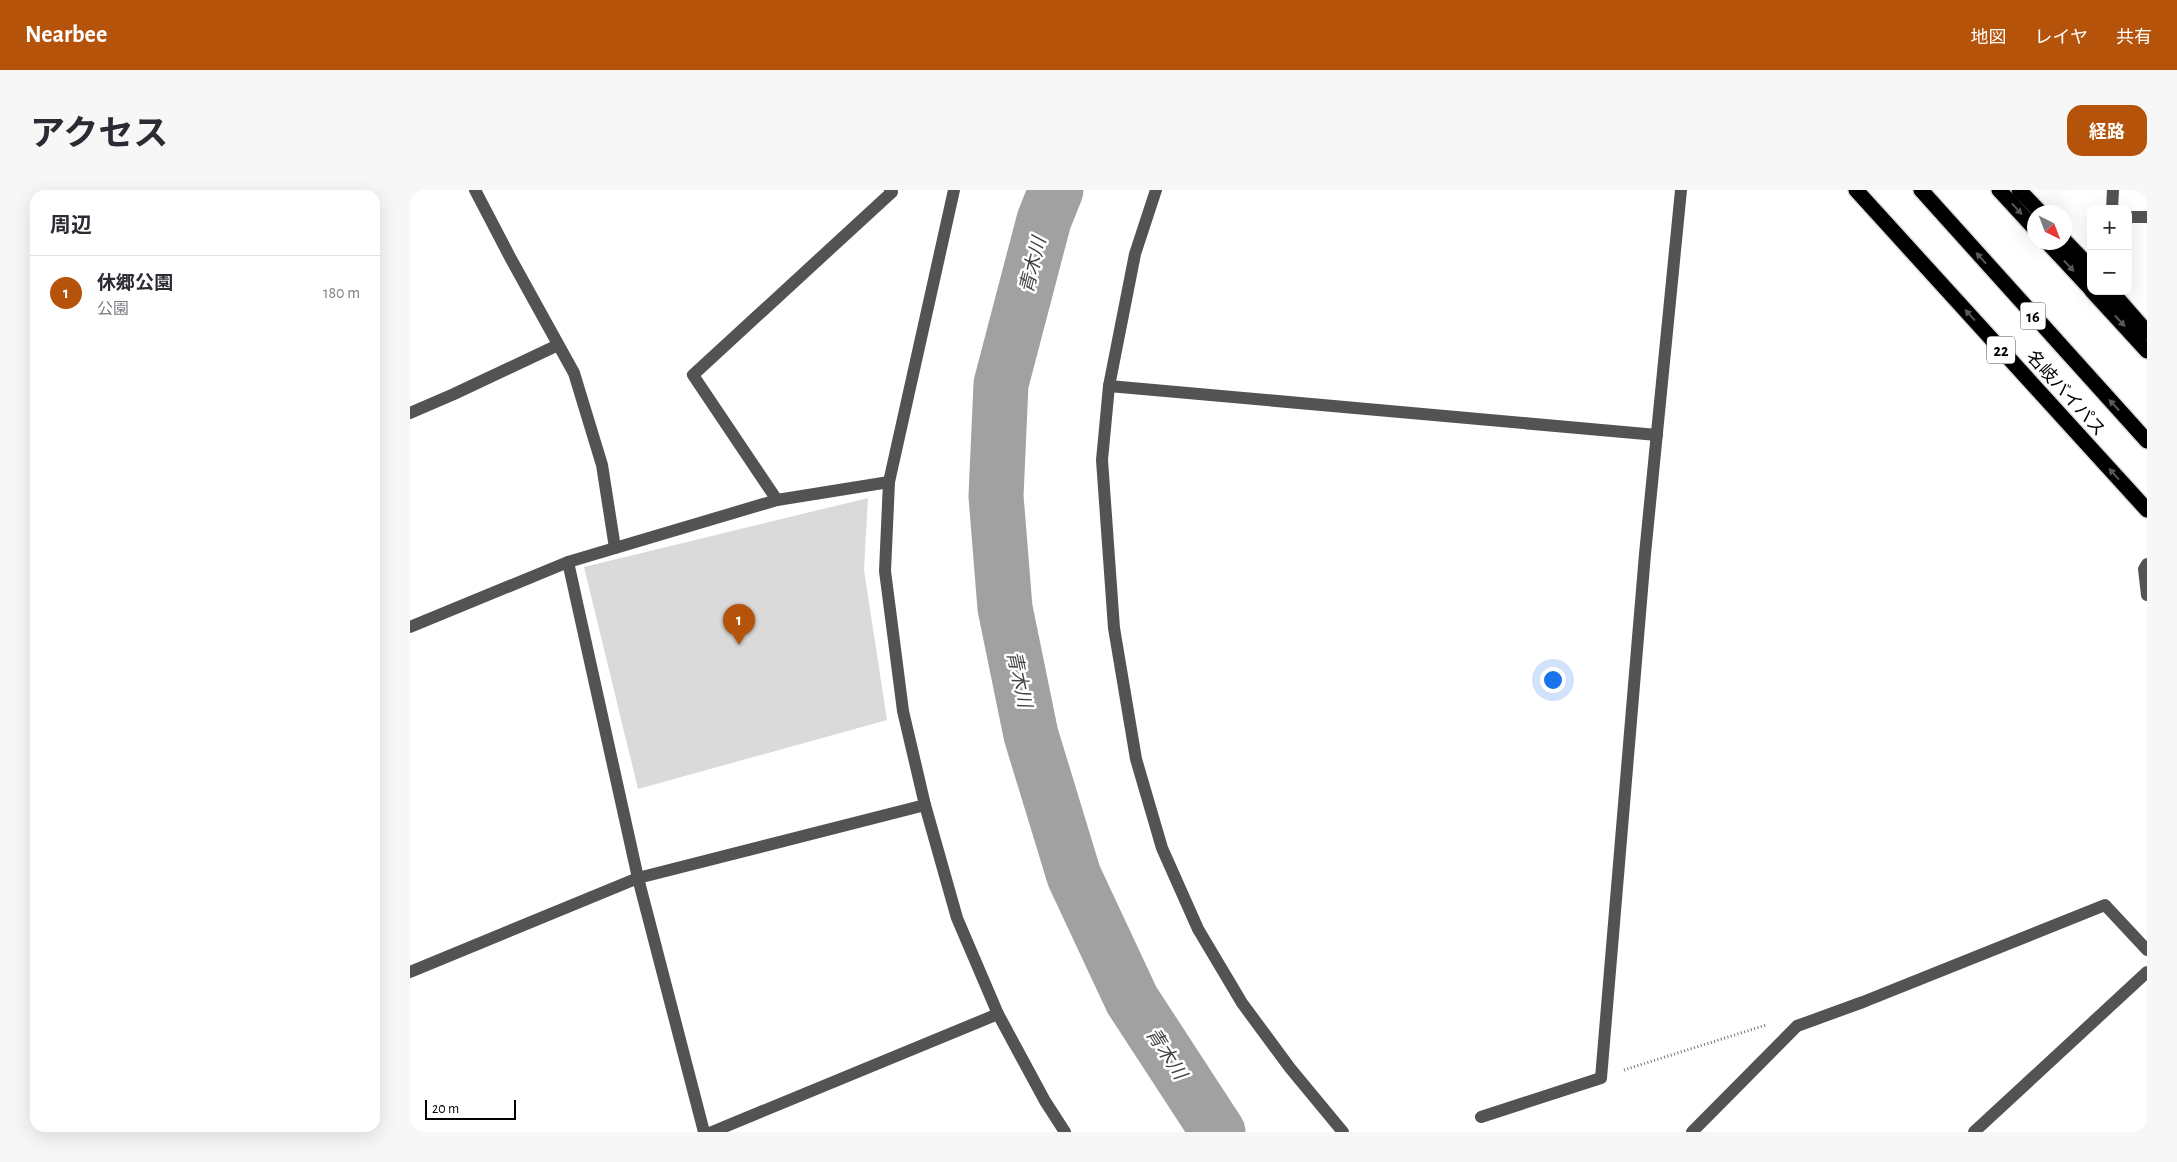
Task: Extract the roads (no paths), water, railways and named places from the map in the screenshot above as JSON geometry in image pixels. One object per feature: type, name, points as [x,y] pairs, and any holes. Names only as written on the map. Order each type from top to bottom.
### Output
[{"type":"highway","name":"名岐バイパス","points":[[1856,190],[2147,510]]},
{"type":"highway","name":"16","points":[[1921,190],[2041,325],[2147,440]]},
{"type":"highway","points":[[1999,190],[2027,220]]},
{"type":"highway","points":[[2019,190],[2033,205]]},
{"type":"highway","points":[[2072,248],[2087,264]]},
{"type":"highway","points":[[2055,250],[2087,285]]},
{"type":"highway","points":[[2097,295],[2147,351]]},
{"type":"highway","points":[[2115,295],[2147,332]]},
{"type":"street","points":[[475,190],[574,373],[602,465],[615,548]]},
{"type":"street","points":[[777,500],[693,375],[892,192],[890,190]]},
{"type":"street","points":[[954,190],[889,482],[885,571],[903,711],[925,805],[957,918],[998,1014],[1045,1101],[1065,1132]]},
{"type":"street","points":[[1156,190],[1135,254],[1109,386],[1102,460],[1114,628],[1136,760],[1162,848],[1198,929],[1242,1003],[1290,1068],[1343,1132]]},
{"type":"street","points":[[1481,1117],[1601,1078],[1657,435],[1681,190]]},
{"type":"street","points":[[2112,205],[2113,190]]},
{"type":"street","points":[[2132,217],[2147,217]]},
{"type":"street","points":[[410,413],[558,345]]},
{"type":"street","points":[[1109,386],[1657,435]]},
{"type":"street","points":[[410,627],[568,562],[777,500],[889,482]]},
{"type":"street","points":[[568,562],[638,878],[704,1132]]},
{"type":"street","points":[[2147,564],[2144,569],[2147,595]]},
{"type":"street","points":[[410,972],[638,878],[925,805]]},
{"type":"street","points":[[1692,1132],[1797,1026],[1863,1002],[2105,904],[2147,950]]},
{"type":"street","points":[[1974,1132],[2147,972]]},
{"type":"street","points":[[712,1132],[998,1014]]},
{"type":"waterway","name":"青木川","points":[[1056,190],[1044,220],[1001,384],[996,496],[1005,608],[1031,735],[1074,876],[1132,1000],[1218,1132]]},
{"type":"place","name":"休郷公園","points":[[739,645]]}]
